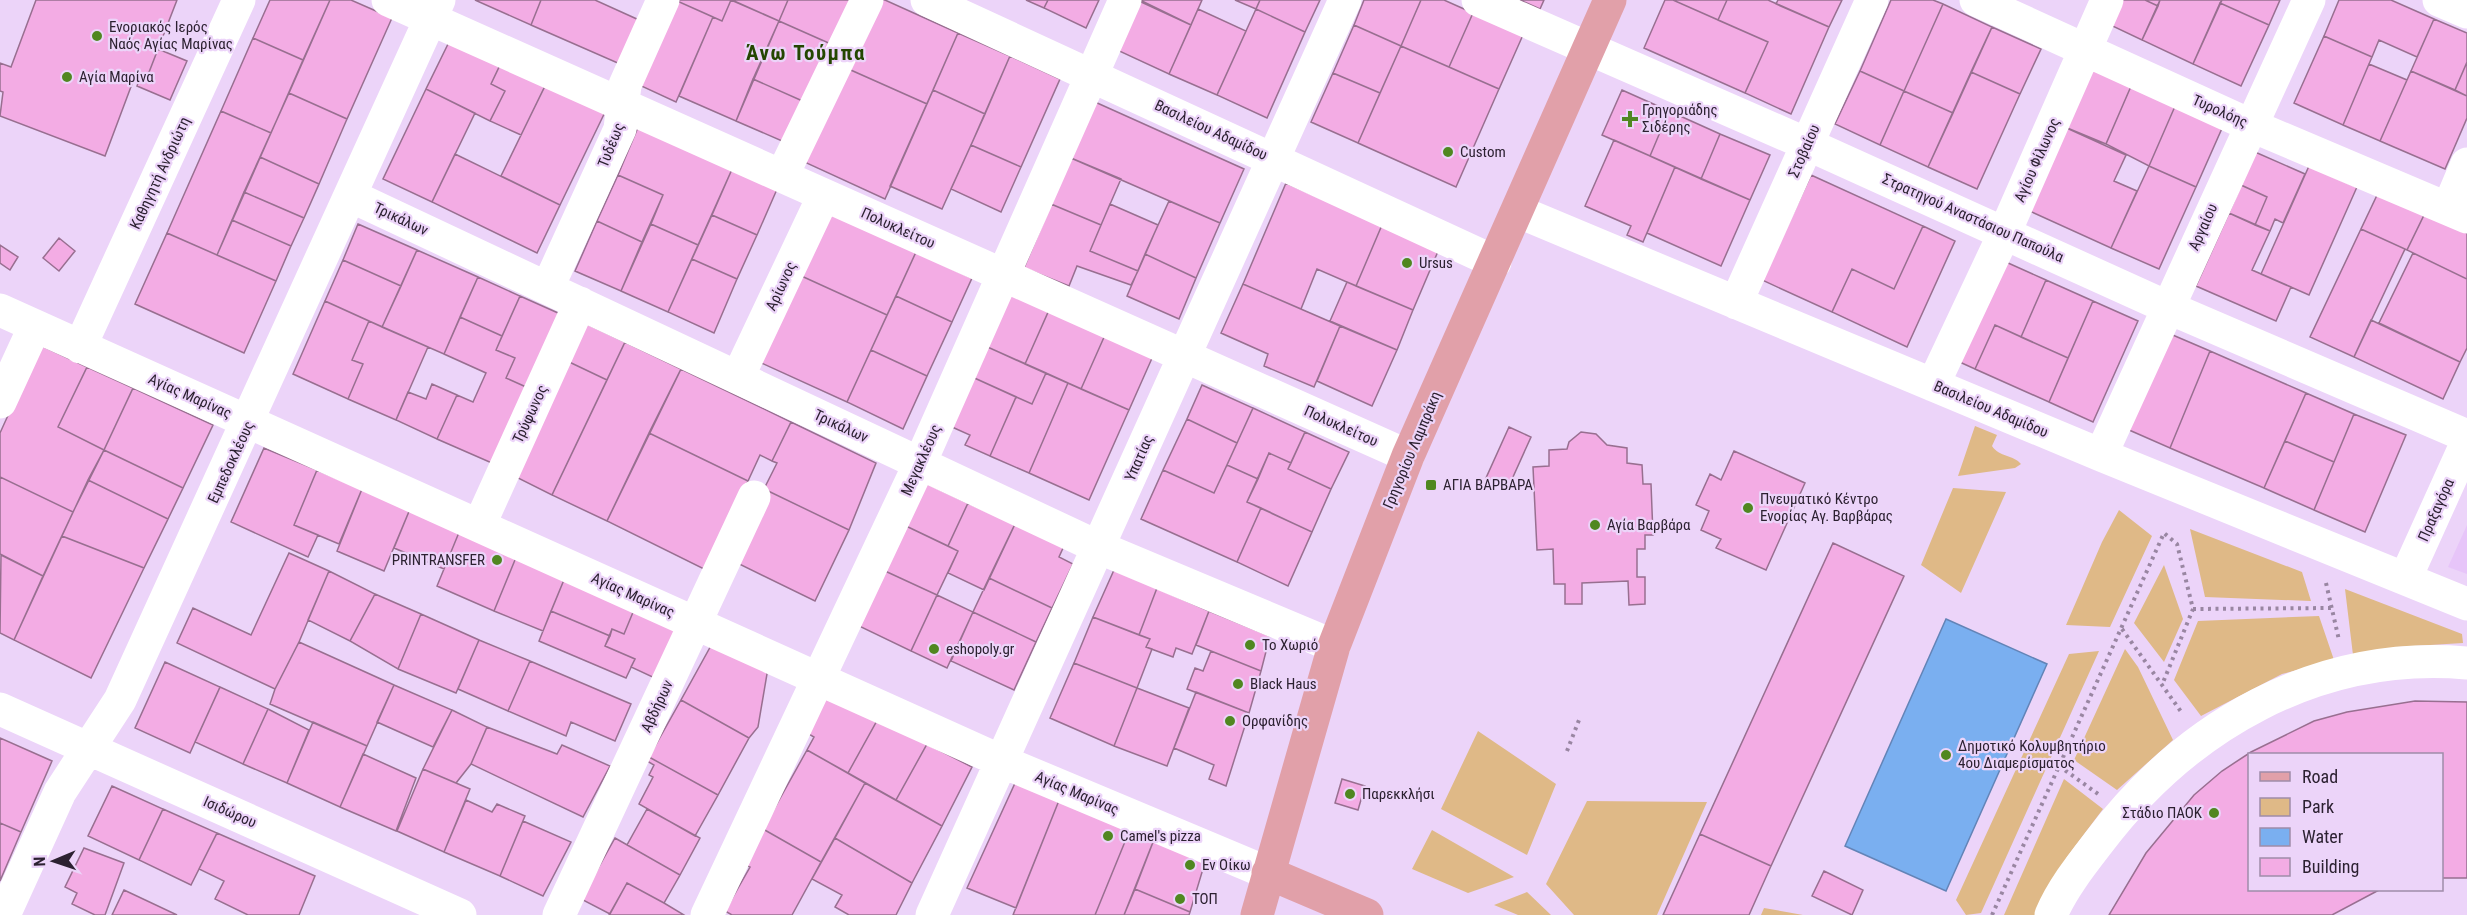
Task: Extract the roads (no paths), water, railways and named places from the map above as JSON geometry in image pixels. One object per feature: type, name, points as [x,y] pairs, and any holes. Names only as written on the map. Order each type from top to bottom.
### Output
[{"type":"main road","name":"Γρηγορίου Λαμπράκη","points":[[1257,915],[1334,646],[1408,456],[1610,0]]},
{"type":"main road","points":[[1269,873],[1367,915]]},
{"type":"street","name":"Καθηγητή Ανδριώτη","points":[[80,347],[239,0]]},
{"type":"street","name":"Πολυκλείτου","points":[[388,0],[435,9],[623,105],[1408,456]]},
{"type":"street","name":"Τυδέως","points":[[548,287],[620,129],[625,85],[663,0]]},
{"type":"street","points":[[782,176],[867,0]]},
{"type":"street","name":"Βασιλείου Αδαμίδου","points":[[927,0],[1494,261]]},
{"type":"street","name":"Μεγακλέους","points":[[707,915],[920,463],[1125,0]]},
{"type":"street","name":"Υπατίας","points":[[932,915],[1346,0]]},
{"type":"street","name":"Στρατηγού Αναστάσιου Παπούλα","points":[[1478,0],[2005,232],[2167,307],[2467,436]]},
{"type":"street","name":"Στοβαίου","points":[[1736,303],[1872,0]]},
{"type":"street","name":"Τυρολόης","points":[[1976,0],[2250,125],[2457,213]]},
{"type":"street","name":"Αγίου Φίλωνος","points":[[1933,385],[2005,232],[2107,0]]},
{"type":"street","name":"Αργαίου","points":[[2101,455],[2309,0]]},
{"type":"street","points":[[2439,0],[2467,12]]},
{"type":"street","name":"Εμπεδοκλέους","points":[[4,915],[60,792],[120,700],[249,422],[435,9]]},
{"type":"street","points":[[2457,213],[2467,164]]},
{"type":"street","name":"Αρίωνος","points":[[738,377],[824,195]]},
{"type":"street","name":"Τρικάλων","points":[[351,196],[1098,547],[1334,646]]},
{"type":"street","name":"Βασιλείου Αδαμίδου","points":[[1517,211],[2101,455],[2467,604]]},
{"type":"street","name":"Τρύφωνος","points":[[479,526],[580,303]]},
{"type":"street","name":"Αγίας Μαρίνας","points":[[0,310],[1001,761],[1269,873]]},
{"type":"street","points":[[0,402],[35,326]]},
{"type":"street","name":"Πραξαγόρα","points":[[2406,578],[2467,442]]},
{"type":"street","name":"Αβδήρων","points":[[559,915],[754,497]]},
{"type":"street","points":[[2050,915],[2088,856],[2123,812],[2153,780],[2200,739],[2270,697],[2346,673],[2420,661],[2467,663]]},
{"type":"street","name":"Ισιδώρου","points":[[0,709],[89,748],[414,906],[460,915]]},
{"type":"water","name":"Δημοτικό Κολυμβητήριο 4ου Διαμερίσματος","points":[[1946,619],[2047,664],[1946,891],[1845,846]]},
{"type":"place","name":"Ενοριακός Ιερός Ναός Αγίας Μαρίνας","points":[[97,36]]},
{"type":"place","name":"Αγία Μαρίνα","points":[[67,77]]},
{"type":"place","name":"Γρηγοριάδης Σιδέρης","points":[[1630,119]]},
{"type":"place","name":"Custom","points":[[1448,152]]},
{"type":"place","name":"Ursus","points":[[1407,263]]},
{"type":"place","name":"ΑΓΙΑ ΒΑΡΒΑΡΑ","points":[[1431,485]]},
{"type":"place","name":"Πνευματικό Κέντρο Ενορίας Αγ. Βαρβάρας","points":[[1748,508]]},
{"type":"place","name":"Αγία Βαρβάρα","points":[[1595,525]]},
{"type":"place","name":"PRINTRANSFER","points":[[497,560]]},
{"type":"place","name":"Το Χωριό","points":[[1250,645]]},
{"type":"place","name":"eshopoly.gr","points":[[934,649]]},
{"type":"place","name":"Black Haus","points":[[1238,684]]},
{"type":"place","name":"Ορφανίδης","points":[[1230,721]]},
{"type":"place","name":"Δημοτικό Κολυμβητήριο 4ου Διαμερίσματος","points":[[1946,755]]},
{"type":"place","name":"Παρεκκλήσι","points":[[1350,794]]},
{"type":"place","name":"Στάδιο ΠΑΟΚ","points":[[2214,813]]},
{"type":"place","name":"Camel's pizza","points":[[1108,836]]},
{"type":"place","name":"Εν Οίκω","points":[[1190,865]]},
{"type":"place","name":"ΤΟΠ","points":[[1180,899]]},
{"type":"district","name":"Άνω Τούμπα","points":[[806,53]]}]
